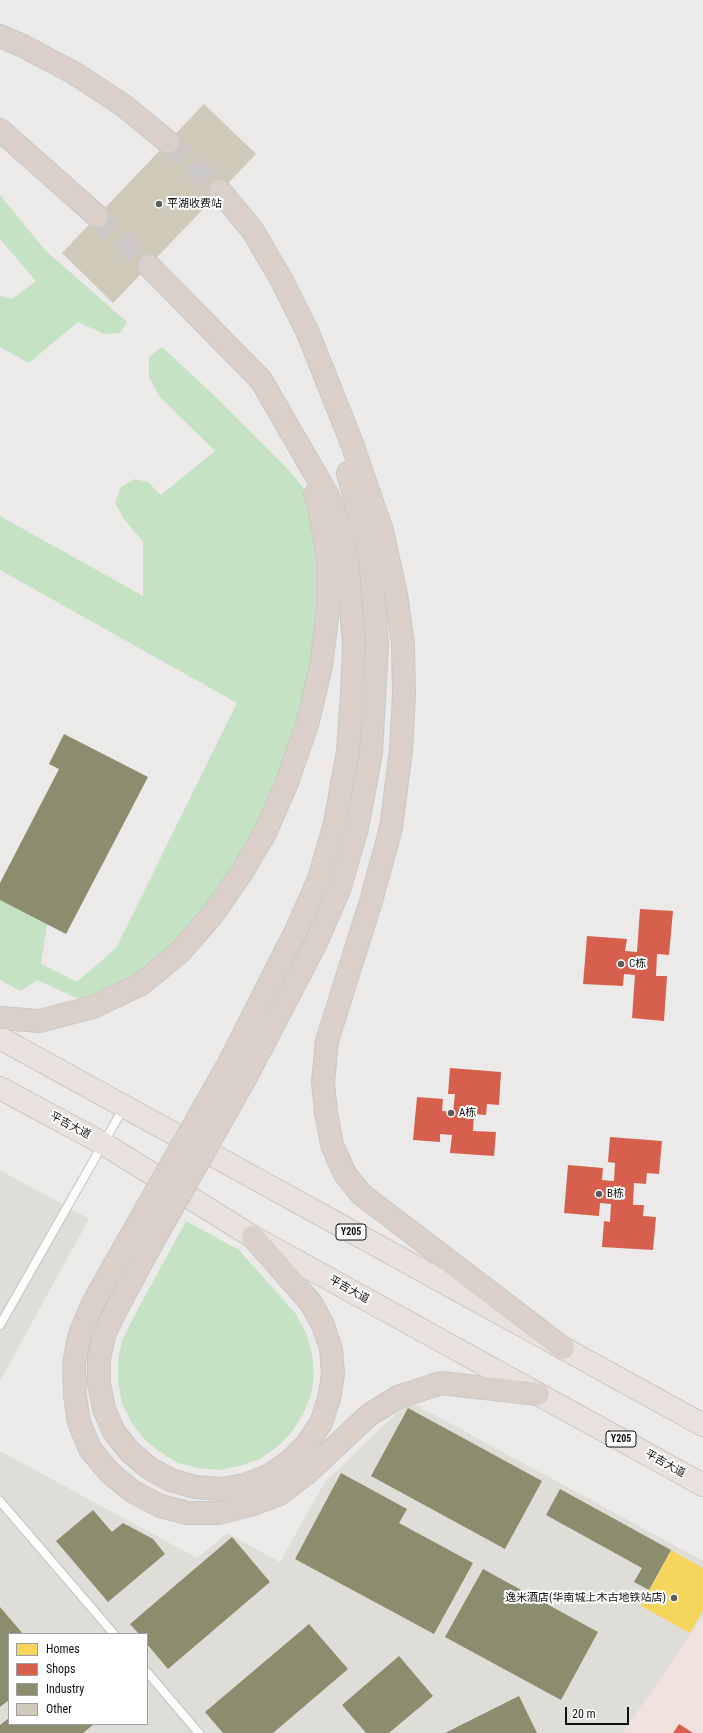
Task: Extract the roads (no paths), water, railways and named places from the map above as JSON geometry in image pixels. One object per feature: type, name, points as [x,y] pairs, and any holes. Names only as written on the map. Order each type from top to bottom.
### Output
[{"type":"highway","points":[[0,36],[74,73],[123,106],[168,142]]},
{"type":"highway","points":[[0,130],[97,216]]},
{"type":"highway","points":[[220,191],[253,230],[281,279],[308,333],[352,441],[382,531],[396,594],[403,645],[404,694],[401,750],[391,828],[371,901],[327,1041],[323,1082],[326,1113],[332,1145],[345,1174],[361,1194],[563,1348]]},
{"type":"highway","points":[[149,266],[261,380],[328,496],[341,530],[348,570],[354,638],[352,694],[348,751],[335,822],[319,879],[295,933],[226,1067],[92,1306],[79,1337],[74,1364],[75,1396],[79,1422],[90,1449],[110,1473],[132,1491],[160,1506],[188,1513],[219,1513],[250,1505],[278,1495],[306,1474],[369,1415],[398,1397],[441,1383],[538,1394]]},
{"type":"highway","points":[[254,1237],[311,1303],[324,1325],[331,1349],[333,1374],[329,1399],[321,1423],[307,1444],[289,1462],[268,1476],[245,1485],[220,1489],[195,1487],[171,1480],[149,1468],[130,1452],[114,1432],[104,1409],[99,1384],[99,1359],[104,1335],[115,1312],[147,1252],[246,1077],[316,943],[340,886],[357,828],[371,753],[377,645],[371,566],[362,524],[308,333]]},
{"type":"highway","points":[[0,1018],[40,1021],[93,1007],[141,984],[179,953],[213,914],[240,875],[266,833],[286,785],[307,726],[321,666],[328,610],[328,556],[319,507],[307,472],[261,380]]},
{"type":"main road","name":"Y205","points":[[0,1038],[703,1425]]},
{"type":"main road","name":"平吉大道","points":[[0,1088],[104,1144],[254,1237],[703,1485]]},
{"type":"lane","points":[[0,1325],[124,1107]]},
{"type":"lane","points":[[0,1501],[113,1633]]},
{"type":"lane","points":[[148,1673],[199,1733]]},
{"type":"tunnel","points":[[168,142],[220,191]]},
{"type":"tunnel","points":[[97,216],[149,266]]},
{"type":"place","name":"平湖收费站","points":[[159,204]]},
{"type":"place","name":"C栋","points":[[621,964]]},
{"type":"place","name":"A栋","points":[[451,1113]]},
{"type":"place","name":"B栋","points":[[599,1194]]},
{"type":"place","name":"逸米酒店(华南城上木古地铁站店)","points":[[674,1598]]}]
